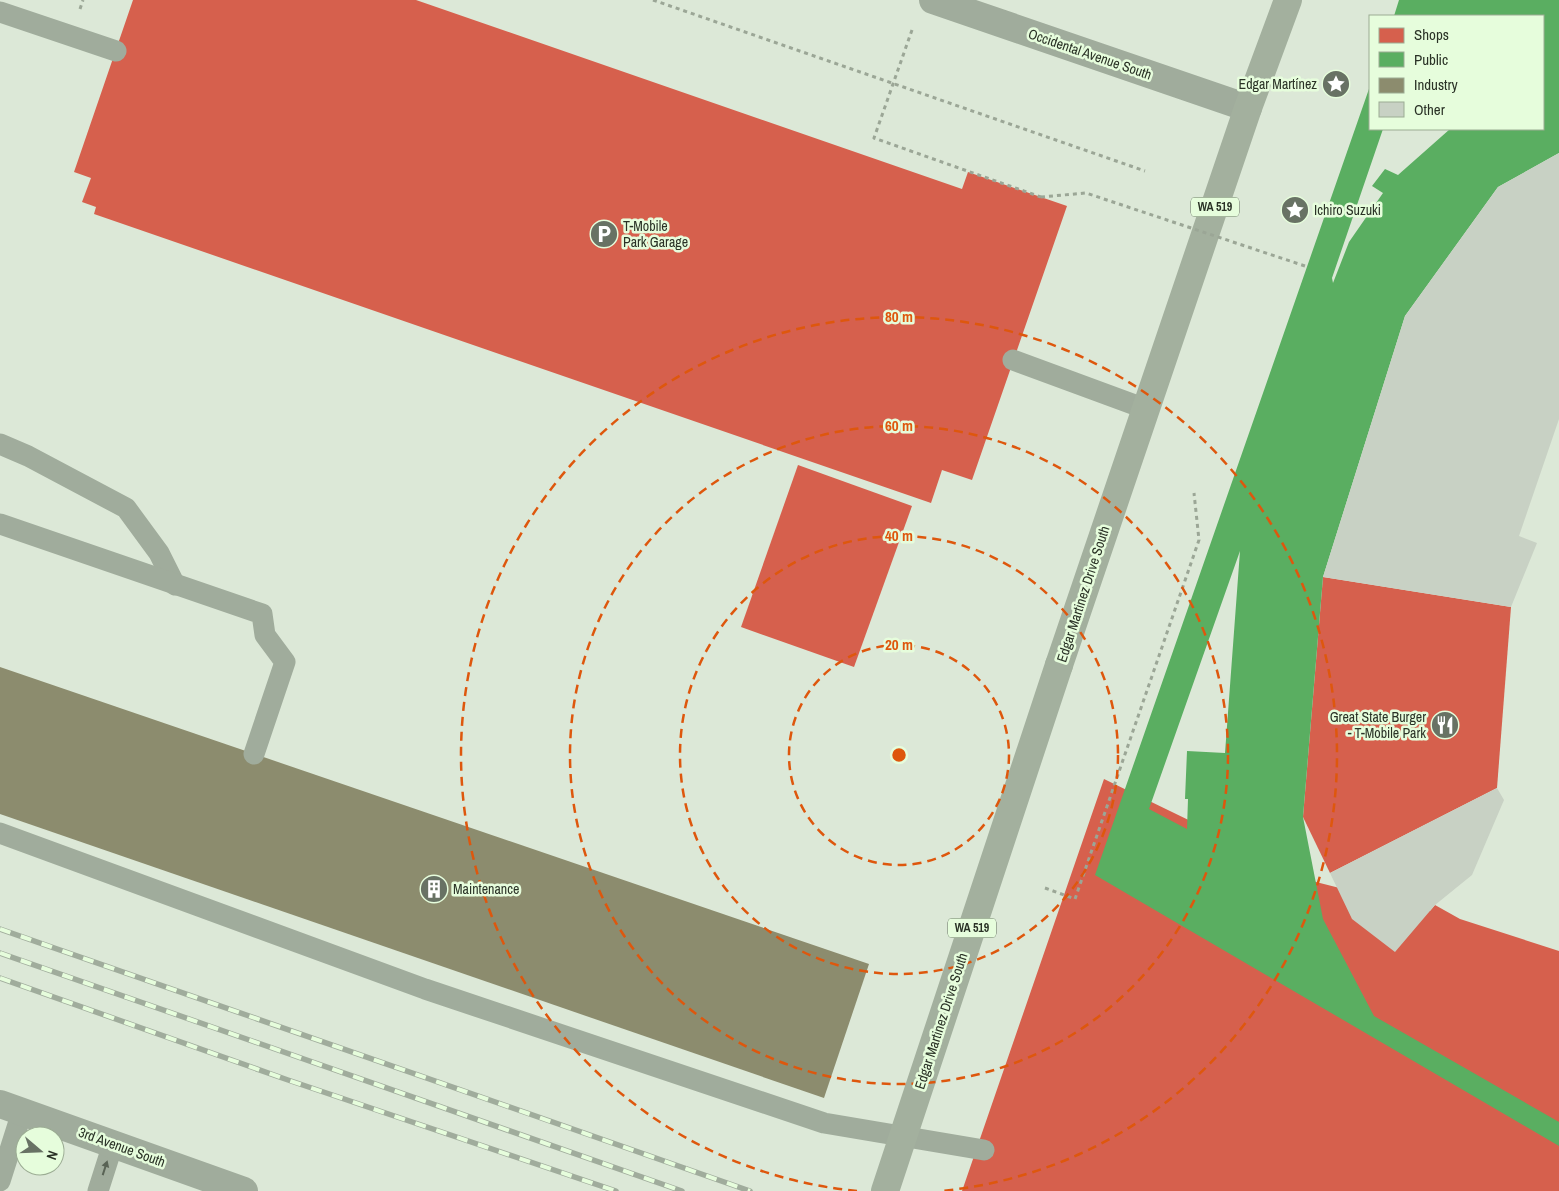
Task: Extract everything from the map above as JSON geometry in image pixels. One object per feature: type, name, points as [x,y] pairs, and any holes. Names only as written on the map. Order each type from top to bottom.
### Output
[{"type":"main road","name":"Edgar Martinez Drive South","points":[[884,1191],[1122,478],[1248,108],[1288,0]]},
{"type":"street","name":"Occidental Avenue South","points":[[933,0],[1248,108]]},
{"type":"street","name":"3rd Avenue South","points":[[11,1108],[113,1144],[201,1184],[244,1191]]},
{"type":"lane","points":[[0,12],[116,50]]},
{"type":"lane","points":[[1013,360],[1146,409]]},
{"type":"lane","points":[[0,444],[28,456],[126,508],[159,553],[175,585]]},
{"type":"lane","points":[[0,524],[262,614],[264,635],[286,662],[254,754]]},
{"type":"lane","points":[[0,833],[425,990],[824,1123],[984,1150]]},
{"type":"lane","points":[[0,1180],[11,1108]]},
{"type":"lane","points":[[98,1191],[113,1144]]},
{"type":"path","points":[[653,0],[1146,171]]},
{"type":"path","points":[[912,30],[874,138],[1041,197],[1086,193],[1308,267]]},
{"type":"path","points":[[1045,888],[1075,899],[1199,540],[1194,493]]},
{"type":"building: Shops","name":"T-Mobile Park Garage","points":[[133,0],[416,0],[962,189],[968,172],[1067,206],[972,480],[942,470],[931,503],[94,214],[96,207],[82,202],[91,178],[74,172]]},
{"type":"building: Shops","points":[[798,465],[912,506],[854,667],[741,627]]},
{"type":"building: Shops","points":[[1323,577],[1511,607],[1497,788],[1330,873],[1303,817]]},
{"type":"building: Shops","points":[[1104,779],[1316,882],[1430,911],[1435,905],[1460,919],[1559,951],[1559,1191],[962,1191]]},
{"type":"building: Public","points":[[1399,0],[1559,0],[1559,153],[1498,187],[1405,316],[1323,577],[1303,817],[1323,919],[1374,1016],[1559,1122],[1559,1146],[1095,875],[1369,89],[1369,130],[1383,130],[1332,278],[1333,283],[1349,242],[1383,193],[1372,186],[1385,169],[1398,175],[1449,130],[1544,130],[1544,15],[1394,15]],"holes":[[[1240,551],[1225,753],[1187,751],[1185,799],[1188,799],[1187,829],[1149,809]]]},
{"type":"building: Industry","name":"Maintenance","points":[[0,667],[869,964],[824,1098],[0,814]]},
{"type":"building: Other","points":[[1559,153],[1559,419],[1519,536],[1537,543],[1511,607],[1323,577],[1405,316],[1498,187]]},
{"type":"building: Other","points":[[1497,788],[1504,800],[1472,875],[1435,905],[1395,952],[1352,919],[1330,873]]},
{"type":"railway","points":[[0,929],[750,1191]]},
{"type":"railway","points":[[0,953],[682,1191]]},
{"type":"railway","points":[[0,978],[288,1080],[616,1191]]},
{"type":"place","name":"Edgar Martínez","points":[[1336,84]]},
{"type":"place","name":"Ichiro Suzuki","points":[[1295,210]]},
{"type":"place","name":"T-Mobile Park Garage","points":[[604,234]]},
{"type":"place","name":"Great State Burger - T-Mobile Park","points":[[1445,725]]},
{"type":"place","name":"Maintenance","points":[[434,889]]}]
